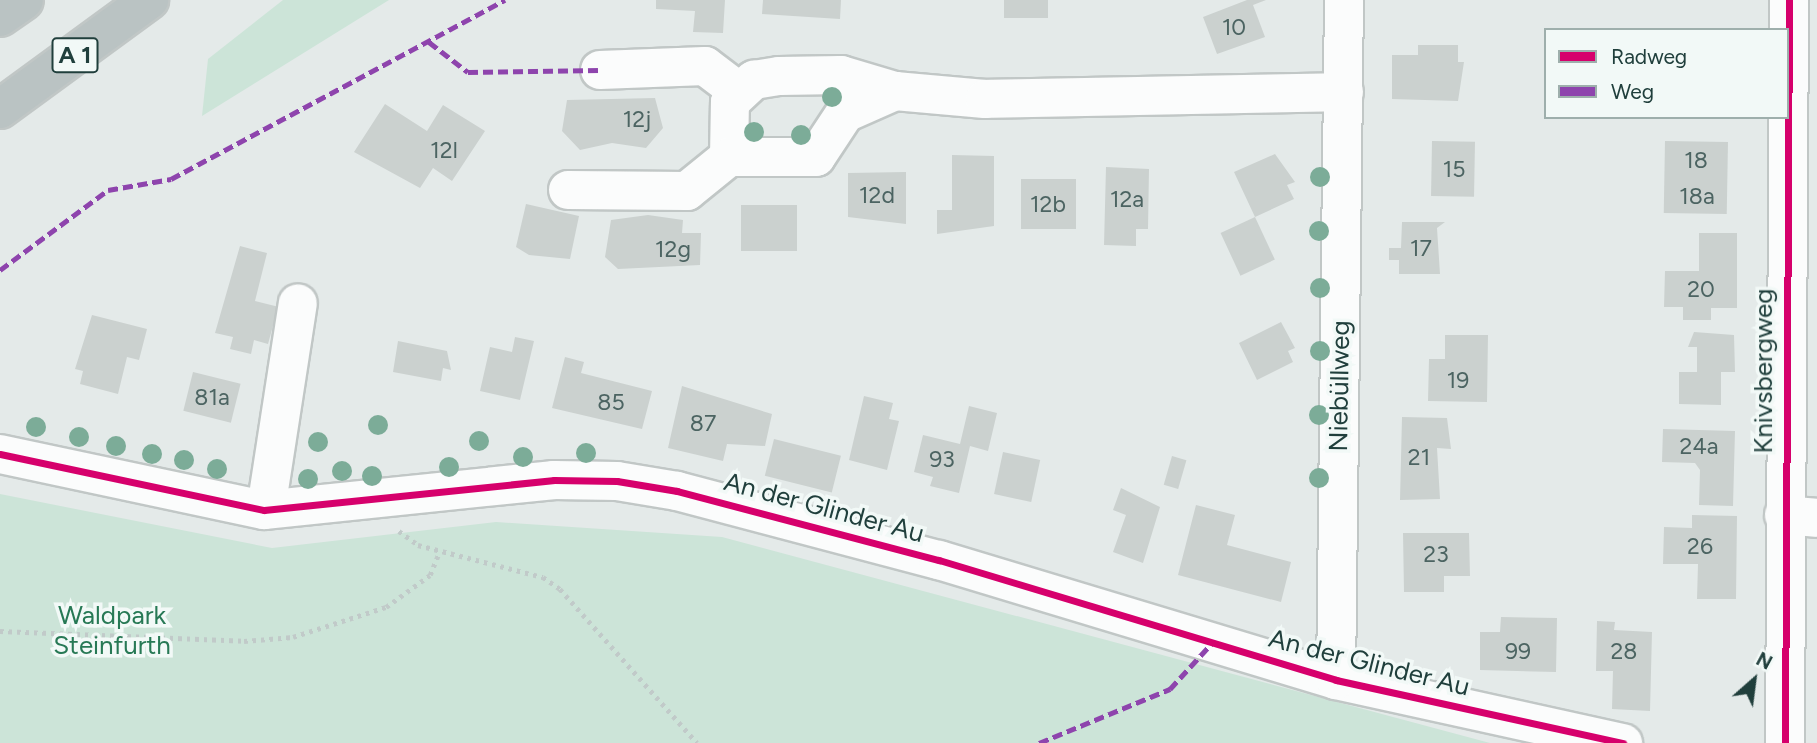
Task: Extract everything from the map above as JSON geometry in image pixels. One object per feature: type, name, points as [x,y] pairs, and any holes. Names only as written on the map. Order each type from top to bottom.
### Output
[{"type":"highway","points":[[0,17],[24,0]]},
{"type":"highway","name":"A 1","points":[[0,109],[149,0]]},
{"type":"street","name":"Niebüllweg","points":[[1336,680],[1344,0]]},
{"type":"street","name":"Knivsbergweg","points":[[1788,0],[1788,28]]},
{"type":"street","points":[[1789,51],[1817,52]]},
{"type":"street","points":[[600,70],[705,66],[738,91]]},
{"type":"street","points":[[729,157],[730,102],[738,91],[779,76],[841,75],[895,91],[985,99],[1344,92]]},
{"type":"street","name":"Knivsbergweg","points":[[1785,743],[1801,517],[1789,87]]},
{"type":"street","points":[[568,190],[687,191],[729,157],[816,157],[845,113],[895,91]]},
{"type":"street","points":[[267,509],[298,303]]},
{"type":"street","name":"An der Glinder Au","points":[[0,454],[267,509],[554,480],[617,481],[677,491],[939,560],[1336,680],[1623,743]]},
{"type":"path","points":[[373,499],[393,526],[439,553],[543,577],[560,589],[697,743]]},
{"type":"path","points":[[0,631],[244,641],[293,637],[386,607],[430,575],[439,553]]},
{"type":"green space","points":[[283,0],[389,0],[202,116],[208,59]]},
{"type":"green space","name":"Waldpark Steinfurth","points":[[0,494],[272,548],[496,522],[722,537],[1490,743],[0,743]]},
{"type":"building","points":[[656,0],[725,0],[723,33],[693,32],[695,11],[656,9]]},
{"type":"building","points":[[763,0],[841,0],[840,19],[762,14]]},
{"type":"building","points":[[1004,0],[1048,0],[1048,18],[1004,18]]},
{"type":"building","points":[[1247,0],[1266,0],[1253,5],[1265,37],[1217,54],[1203,17]]},
{"type":"building","points":[[1418,45],[1458,45],[1458,62],[1464,62],[1458,101],[1392,99],[1392,55],[1418,55]]},
{"type":"building","points":[[655,98],[663,128],[646,148],[612,143],[580,150],[562,131],[567,100]]},
{"type":"building","points":[[385,104],[427,131],[443,105],[485,131],[452,181],[433,168],[420,188],[354,152]]},
{"type":"building","points":[[1432,141],[1475,142],[1474,197],[1431,196]]},
{"type":"building","points":[[1665,141],[1728,142],[1727,214],[1664,213]]},
{"type":"building","points":[[1275,154],[1295,182],[1287,185],[1294,199],[1255,217],[1234,172]]},
{"type":"building","points":[[952,155],[994,156],[994,226],[937,234],[937,210],[952,210]]},
{"type":"building","points":[[1106,167],[1149,169],[1148,229],[1136,229],[1136,246],[1104,245]]},
{"type":"building","points":[[906,172],[906,224],[848,217],[848,173]]},
{"type":"building","points":[[1021,179],[1076,179],[1076,229],[1021,229]]},
{"type":"building","points":[[526,204],[579,216],[570,259],[529,255],[516,247]]},
{"type":"building","points":[[741,205],[797,205],[797,251],[741,251]]},
{"type":"building","points":[[648,215],[683,220],[682,233],[701,233],[700,265],[618,269],[605,257],[611,220]]},
{"type":"building","points":[[1255,217],[1275,260],[1240,276],[1221,233]]},
{"type":"building","points":[[1402,222],[1445,222],[1437,228],[1440,274],[1399,274],[1399,260],[1389,260],[1389,248],[1401,248]]},
{"type":"building","points":[[1699,233],[1737,233],[1737,308],[1711,308],[1711,320],[1683,320],[1683,307],[1664,307],[1665,271],[1699,271]]},
{"type":"building","points":[[240,246],[267,253],[255,301],[287,309],[283,323],[274,322],[268,344],[254,340],[251,354],[230,349],[233,337],[215,333]]},
{"type":"building","points":[[92,315],[147,329],[139,360],[127,357],[118,394],[80,384],[83,371],[75,369]]},
{"type":"building","points":[[1281,322],[1295,348],[1288,351],[1293,362],[1257,380],[1239,343]]},
{"type":"building","points":[[1694,332],[1734,335],[1735,372],[1721,372],[1721,405],[1679,404],[1679,372],[1697,372],[1697,347],[1688,347]]},
{"type":"building","points":[[1445,335],[1488,335],[1487,402],[1428,401],[1429,359],[1445,359]]},
{"type":"building","points":[[515,337],[534,341],[520,400],[480,391],[490,347],[512,352]]},
{"type":"building","points":[[398,341],[447,351],[451,370],[443,368],[441,381],[393,372]]},
{"type":"building","points":[[565,357],[584,362],[581,373],[652,391],[642,429],[552,408]]},
{"type":"building","points":[[193,372],[241,384],[231,423],[183,411]]},
{"type":"building","points":[[682,386],[772,414],[765,446],[727,444],[723,461],[668,448]]},
{"type":"building","points":[[864,396],[893,403],[889,419],[899,421],[887,470],[849,460]]},
{"type":"building","points":[[969,406],[997,413],[988,451],[970,446],[959,493],[930,486],[933,477],[914,472],[923,435],[960,444]]},
{"type":"building","points":[[1402,417],[1447,418],[1451,449],[1437,448],[1440,499],[1400,500]]},
{"type":"building","points":[[1663,429],[1735,431],[1733,506],[1699,505],[1700,470],[1695,463],[1662,462]]},
{"type":"building","points":[[774,439],[841,456],[832,493],[765,476]]},
{"type":"building","points":[[1003,452],[1040,460],[1031,502],[994,494]]},
{"type":"building","points":[[1172,456],[1186,460],[1178,489],[1164,485]]},
{"type":"building","points":[[1121,488],[1160,507],[1143,563],[1113,552],[1126,515],[1113,510]]},
{"type":"building","points":[[1196,505],[1235,515],[1227,545],[1291,562],[1281,602],[1178,575]]},
{"type":"building","points":[[1692,515],[1737,516],[1736,599],[1697,599],[1698,564],[1663,564],[1664,527],[1692,528]]},
{"type":"building","points":[[1403,533],[1469,533],[1470,576],[1444,576],[1444,592],[1404,592]]},
{"type":"building","points":[[1501,617],[1557,618],[1556,672],[1480,670],[1480,632],[1500,632]]},
{"type":"building","points":[[1597,621],[1615,622],[1614,630],[1652,632],[1650,711],[1612,709],[1613,671],[1596,671]]},
{"type":"marked path","points":[[0,270],[108,190],[171,179],[505,0]]},
{"type":"marked path","points":[[429,42],[468,72],[600,70]]},
{"type":"marked path","points":[[1039,743],[1170,689],[1212,643]]},
{"type":"cycle path","points":[[1789,0],[1789,28]]},
{"type":"cycle path","points":[[1785,743],[1788,119]]},
{"type":"cycle path","points":[[0,454],[264,510],[554,480],[617,481],[677,491],[939,560],[1336,680],[1623,743]]}]
